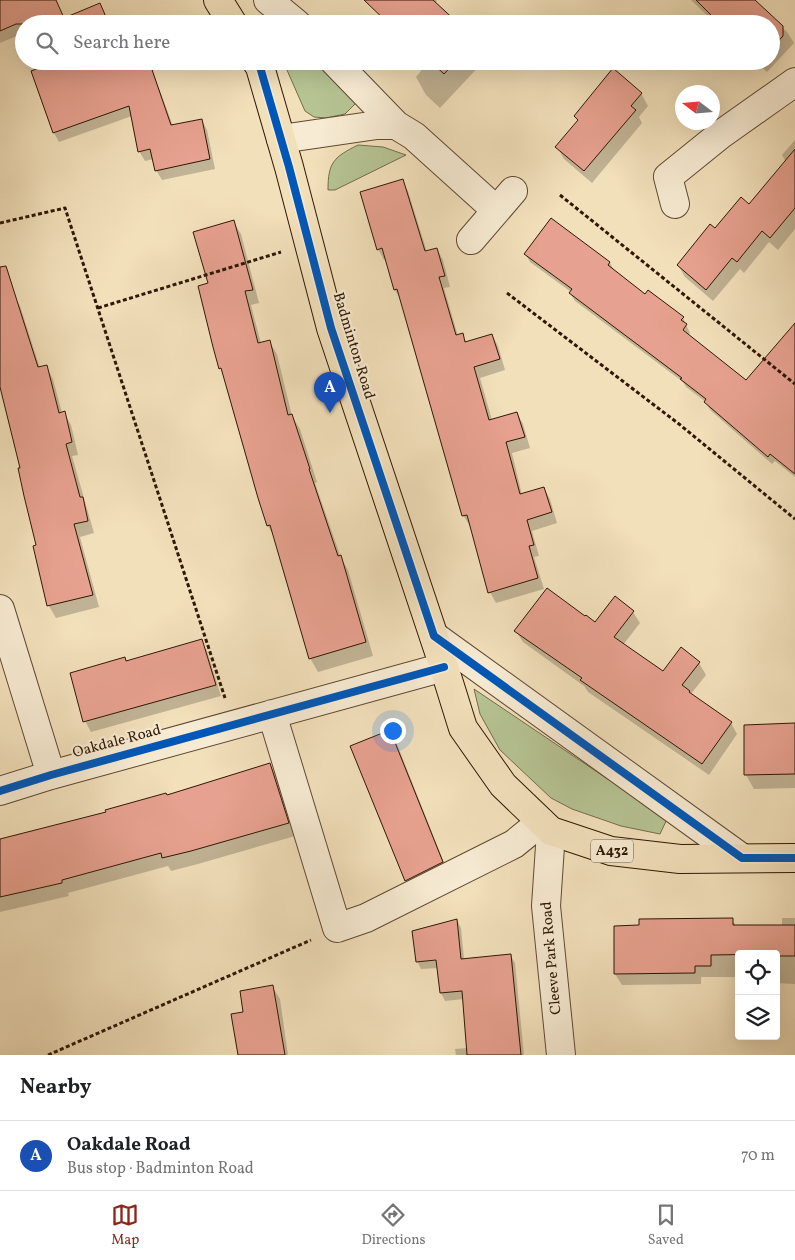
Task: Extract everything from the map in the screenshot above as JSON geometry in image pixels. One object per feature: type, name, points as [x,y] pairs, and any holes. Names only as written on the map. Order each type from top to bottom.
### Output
[{"type":"main road","points":[[218,0],[227,15]]},
{"type":"main road","name":"Badminton Road","points":[[261,70],[331,328],[463,728],[504,785],[546,826],[611,851],[680,859],[795,858]]},
{"type":"street","points":[[268,0],[286,15]]},
{"type":"street","points":[[343,70],[396,125],[504,201],[471,240]]},
{"type":"street","points":[[675,204],[668,177],[720,135],[795,82]]},
{"type":"street","points":[[281,139],[377,125],[396,125]]},
{"type":"street","points":[[0,610],[51,775]]},
{"type":"street","points":[[434,636],[742,858]]},
{"type":"street","name":"Oakdale Road","points":[[0,791],[51,775],[444,667]]},
{"type":"street","points":[[272,714],[336,928],[366,918],[546,826]]},
{"type":"street","name":"Cleeve Park Road","points":[[546,826],[546,906],[561,1055]]},
{"type":"path","points":[[560,195],[795,384]]},
{"type":"path","points":[[0,223],[65,208],[233,725]]},
{"type":"path","points":[[98,308],[309,244]]},
{"type":"path","points":[[508,293],[679,424],[795,520]]},
{"type":"path","points":[[48,1055],[336,928]]},
{"type":"green space","points":[[287,70],[330,70],[357,102],[345,114],[326,118],[314,117],[305,111]]},
{"type":"green space","points":[[358,145],[383,147],[406,155],[335,190],[328,190],[329,173],[334,162],[343,153]]},
{"type":"green space","points":[[474,689],[667,819],[660,834],[621,826],[572,809],[551,798],[500,750],[480,714]]},
{"type":"building","points":[[0,0],[56,0],[63,15],[15,15],[15,24],[0,31]]},
{"type":"building","points":[[364,0],[433,0],[449,15],[380,15]]},
{"type":"building","points":[[696,0],[755,0],[771,15],[711,15]]},
{"type":"building","points":[[100,3],[105,15],[71,15]]},
{"type":"building","points":[[780,23],[783,26],[783,36],[780,39]]},
{"type":"building","points":[[152,70],[171,125],[202,119],[210,159],[155,171],[150,149],[138,152],[129,106],[53,133],[31,71]]},
{"type":"building","points":[[440,70],[448,70],[444,74]]},
{"type":"building","points":[[611,70],[615,70],[642,93],[631,106],[636,110],[584,171],[555,147],[578,120],[574,116]]},
{"type":"building","points":[[795,149],[795,208],[770,238],[762,231],[737,262],[732,258],[706,290],[677,265],[710,224],[715,228],[741,197],[749,204]]},
{"type":"building","points":[[403,179],[425,251],[437,248],[445,276],[439,277],[456,335],[463,333],[465,342],[492,334],[500,359],[474,367],[489,420],[517,412],[525,437],[506,442],[520,494],[544,487],[552,512],[527,520],[534,545],[529,546],[538,578],[488,593],[467,515],[462,516],[397,289],[394,290],[382,248],[377,250],[360,192]]},
{"type":"building","points":[[551,218],[610,262],[608,265],[645,294],[648,290],[684,317],[681,320],[687,324],[683,330],[746,380],[795,323],[795,474],[770,454],[768,457],[704,402],[706,399],[680,379],[682,378],[569,293],[572,289],[524,254]]},
{"type":"building","points":[[234,220],[253,290],[245,291],[258,343],[270,340],[288,415],[292,414],[338,556],[341,555],[366,642],[309,659],[270,525],[267,526],[221,368],[219,369],[198,286],[208,283],[193,232]]},
{"type":"building","points":[[6,266],[38,367],[47,365],[59,413],[65,411],[72,442],[66,444],[80,497],[83,497],[88,521],[74,524],[93,595],[47,606],[33,546],[36,545],[18,468],[20,468],[0,387],[0,267]]},
{"type":"building","points":[[547,588],[595,622],[615,596],[634,611],[614,637],[663,671],[681,647],[700,662],[682,685],[732,722],[702,764],[580,680],[582,678],[514,631]]},
{"type":"building","points":[[202,639],[216,685],[83,722],[70,673],[125,657],[126,661]]},
{"type":"building","points":[[795,723],[795,774],[744,775],[744,725]]},
{"type":"building","points":[[390,730],[443,862],[405,881],[350,746]]},
{"type":"building","points":[[270,763],[289,823],[191,851],[162,858],[161,853],[62,880],[62,883],[0,897],[0,839],[106,812],[105,810],[166,793],[167,795]]},
{"type":"building","points":[[733,918],[733,925],[795,925],[795,956],[780,956],[780,950],[735,950],[735,955],[711,955],[711,966],[695,966],[695,973],[614,974],[614,926],[639,925],[639,919]]},
{"type":"building","points":[[457,919],[461,959],[511,954],[521,1055],[467,1055],[462,991],[440,993],[436,960],[416,962],[412,931]]},
{"type":"building","points":[[273,985],[285,1055],[238,1055],[231,1014],[243,1012],[240,991]]},
{"type":"cycle path","points":[[261,70],[289,167],[331,328],[434,636],[742,858],[795,858]]},
{"type":"cycle path","points":[[0,791],[51,775],[444,667]]},
{"type":"place","name":"Oakdale Road","points":[[330,413]]}]
